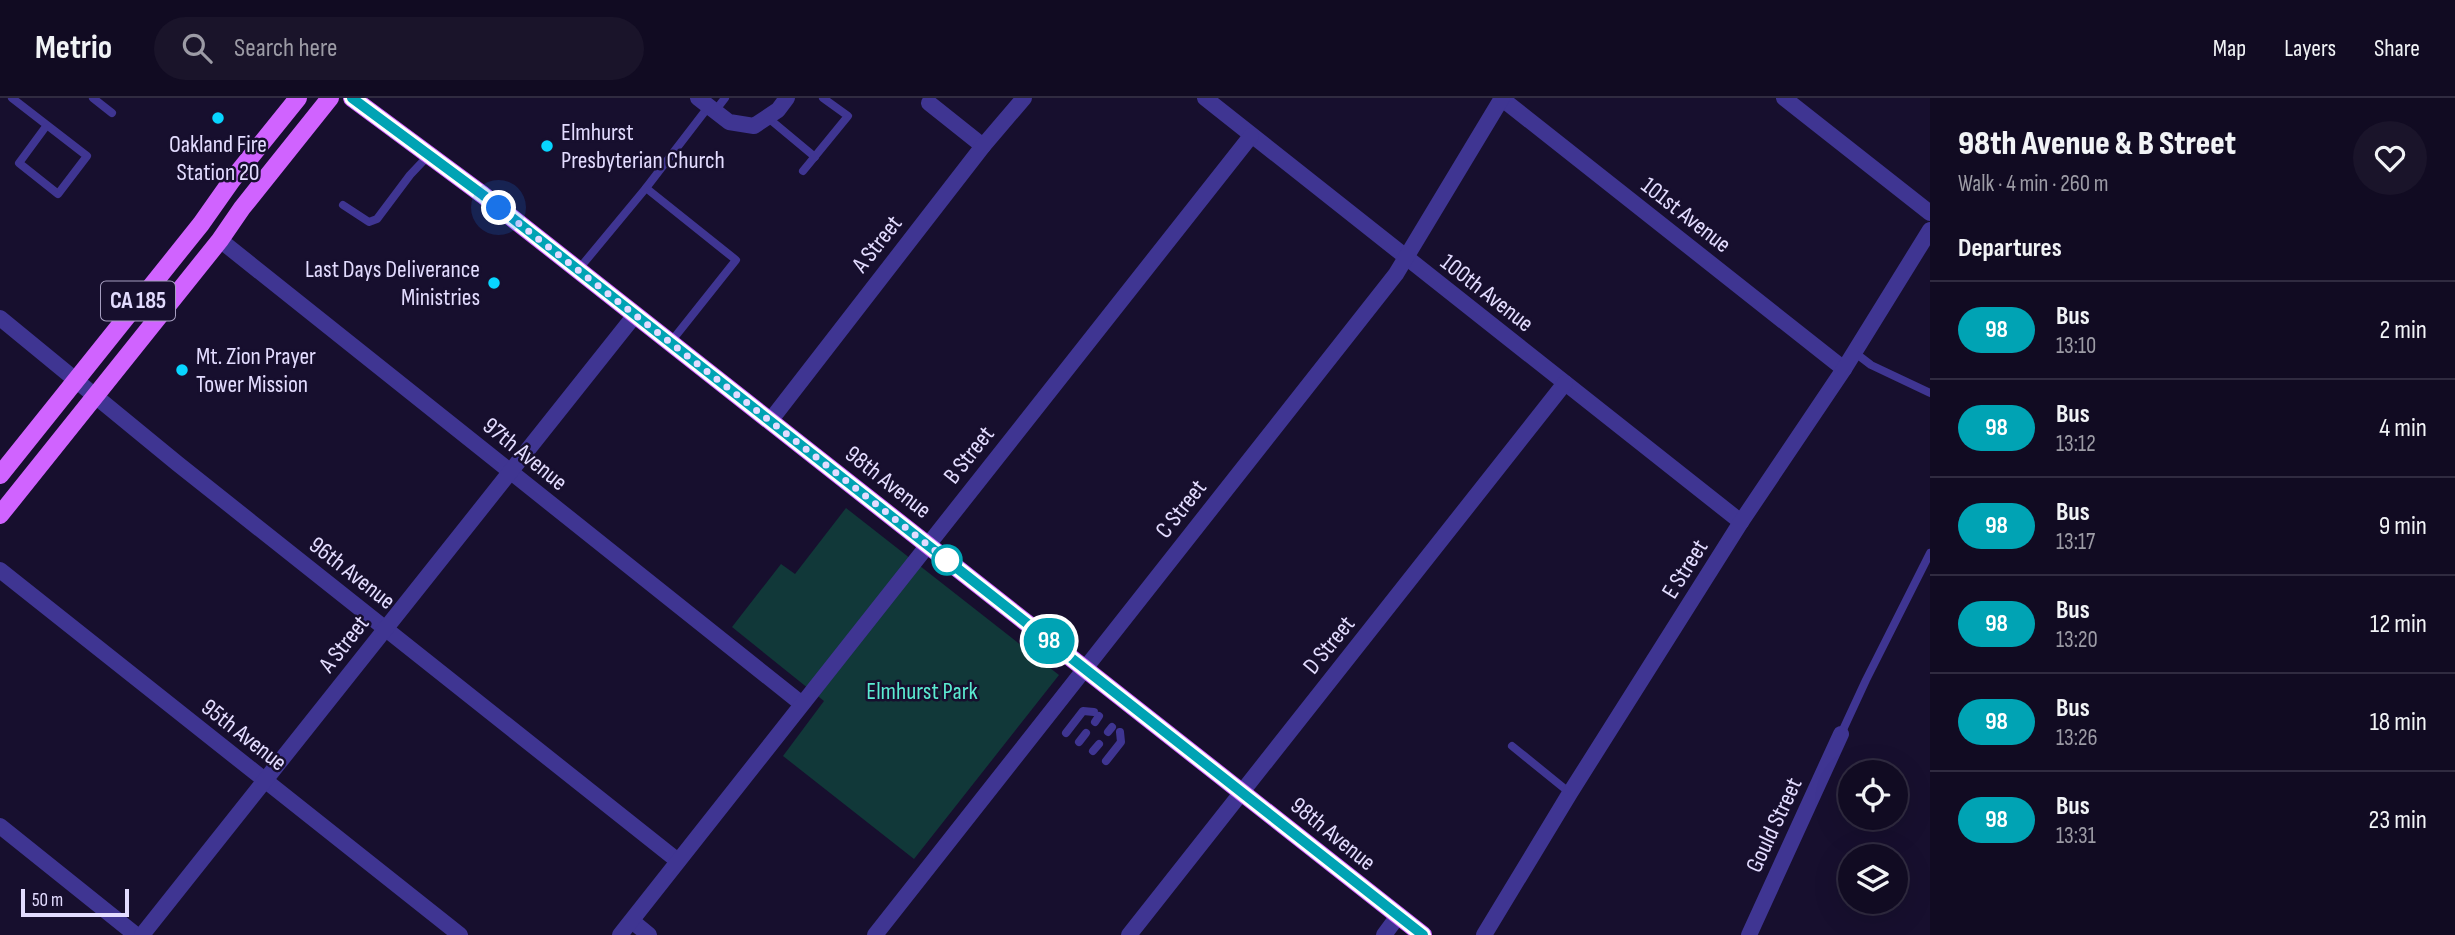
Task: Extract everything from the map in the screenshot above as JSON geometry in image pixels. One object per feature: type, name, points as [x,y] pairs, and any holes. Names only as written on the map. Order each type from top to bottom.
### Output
[{"type":"main road","name":"CA 185","points":[[0,475],[298,98]]},
{"type":"main road","name":"CA 185","points":[[0,515],[330,98]]},
{"type":"main road","name":"98th Avenue","points":[[352,98],[483,195],[1423,935]]},
{"type":"street","points":[[712,103],[729,122],[754,126],[778,110],[787,98]]},
{"type":"street","name":"A Street","points":[[770,421],[983,146],[1024,98]]},
{"type":"street","name":"100th Avenue","points":[[1205,98],[1741,522]]},
{"type":"street","name":"C Street","points":[[875,935],[1406,258],[1502,98]]},
{"type":"street","name":"101st Avenue","points":[[1502,98],[1843,369]]},
{"type":"street","points":[[1784,98],[1930,213]]},
{"type":"street","points":[[929,103],[983,146]]},
{"type":"street","name":"B Street","points":[[620,935],[1251,135]]},
{"type":"street","name":"E Street","points":[[1484,935],[1741,522],[1843,369],[1930,230]]},
{"type":"street","name":"97th Avenue","points":[[220,240],[802,704]]},
{"type":"street","name":"A Street","points":[[142,935],[635,315]]},
{"type":"street","name":"96th Avenue","points":[[0,318],[678,860]]},
{"type":"street","name":"D Street","points":[[1129,935],[1565,383]]},
{"type":"street","name":"95th Avenue","points":[[0,570],[460,935]]},
{"type":"street","name":"Gould Street","points":[[1749,935],[1841,734]]},
{"type":"street","points":[[0,826],[136,935]]},
{"type":"street","points":[[1384,935],[1398,916]]},
{"type":"street","points":[[632,921],[649,935]]},
{"type":"lane","points":[[12,98],[47,125],[87,156],[58,194],[19,163],[47,125]]},
{"type":"lane","points":[[93,98],[112,113]]},
{"type":"lane","points":[[803,171],[848,116],[823,98]]},
{"type":"lane","points":[[578,270],[712,103]]},
{"type":"lane","points":[[767,117],[815,156]]},
{"type":"lane","points":[[343,205],[369,222],[377,219],[428,156]]},
{"type":"lane","points":[[646,188],[736,260],[670,343]]},
{"type":"lane","points":[[1854,352],[1871,365],[1930,393]]},
{"type":"lane","points":[[1841,734],[1930,553]]},
{"type":"lane","points":[[1066,733],[1083,712],[1096,717]]},
{"type":"lane","points":[[1107,761],[1121,742],[1113,730]]},
{"type":"lane","points":[[1079,742],[1086,733]]},
{"type":"lane","points":[[1093,751],[1099,744]]},
{"type":"lane","points":[[1512,746],[1570,793]]},
{"type":"green space","name":"Elmhurst Park","points":[[846,508],[1059,675],[914,859],[783,756],[824,701],[732,627],[781,564],[795,574]]},
{"type":"bus line","name":"98","points":[[352,98],[483,195],[1423,935]]},
{"type":"place","name":"Oakland Fire Station 20","points":[[218,118]]},
{"type":"place","name":"Elmhurst Presbyterian Church","points":[[547,146]]},
{"type":"place","name":"Last Days Deliverance Ministries","points":[[494,283]]},
{"type":"place","name":"Mt. Zion Prayer Tower Mission","points":[[182,370]]},
{"type":"route","points":[[499,208],[947,560]]}]
